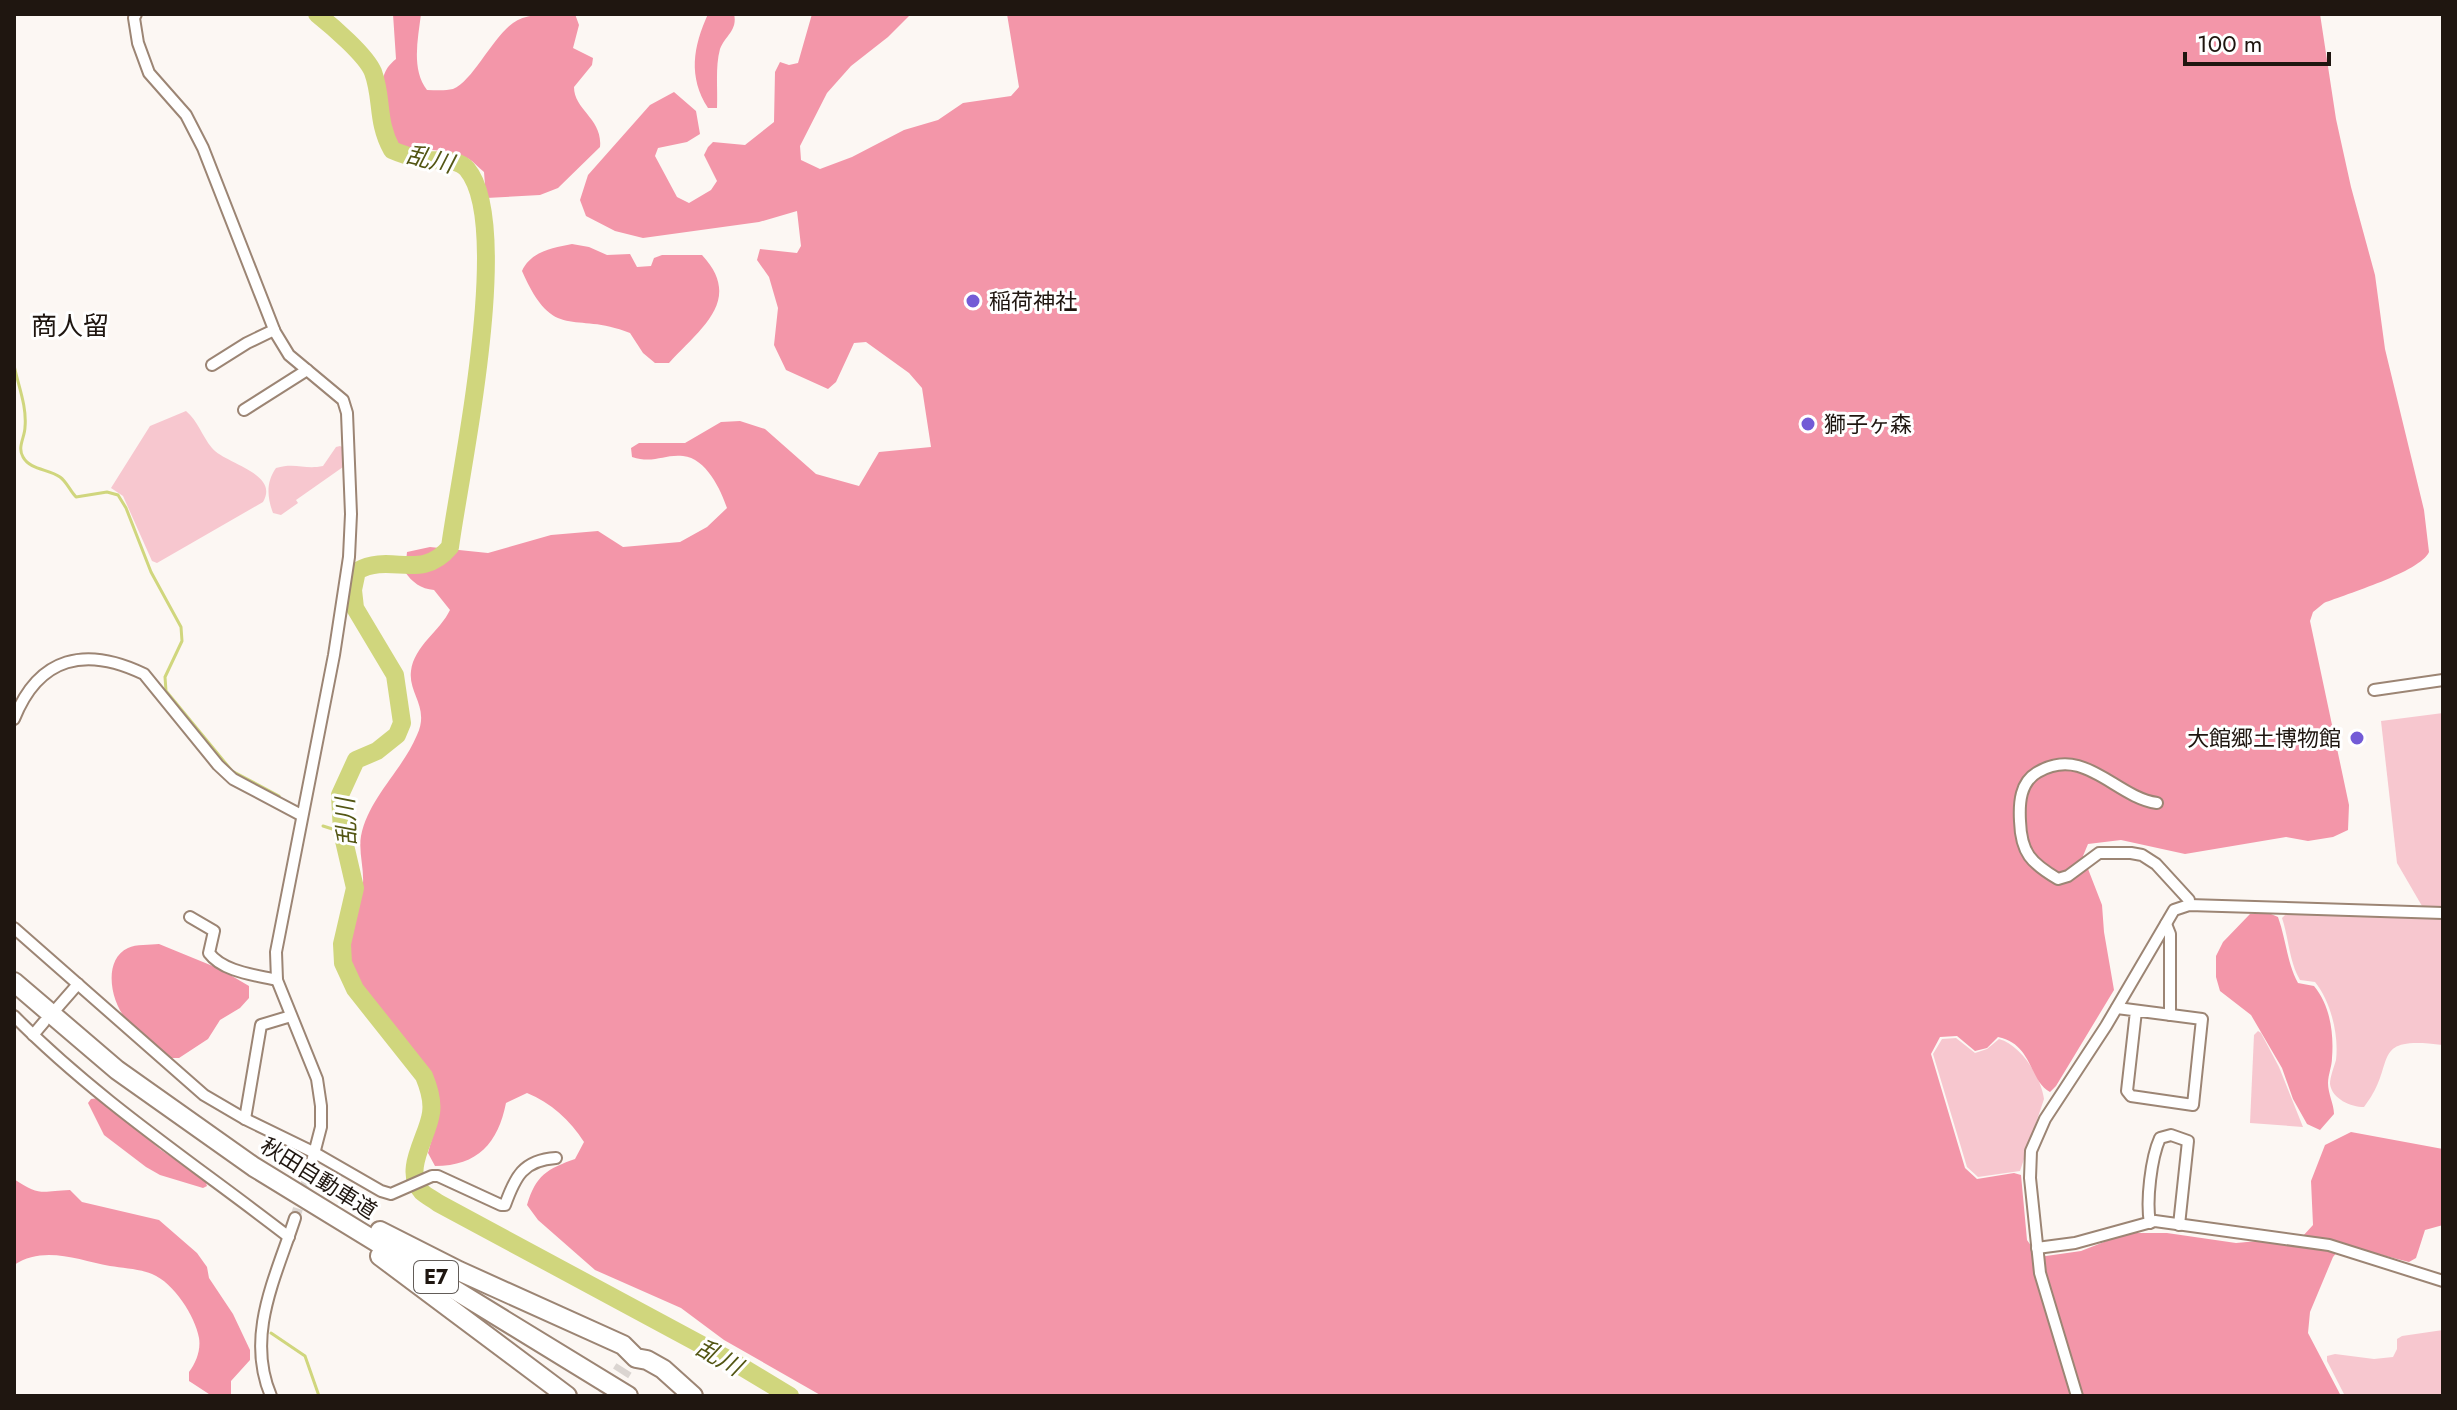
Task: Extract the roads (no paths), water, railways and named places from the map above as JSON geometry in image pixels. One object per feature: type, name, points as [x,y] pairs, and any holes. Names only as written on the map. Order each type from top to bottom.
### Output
[{"type":"highway","name":"秋田自動車道","points":[[14,982],[117,1070],[254,1167],[622,1392]]},
{"type":"highway","points":[[254,1167],[459,1271],[623,1345],[631,1367],[647,1360],[663,1369],[693,1396]]},
{"type":"highway","points":[[254,1167],[407,1275],[567,1396]]},
{"type":"street","points":[[136,14],[138,43],[149,73],[186,115],[203,148],[274,330],[289,355],[343,400],[347,413],[351,514],[349,557],[334,655],[278,934],[277,980],[317,1079],[321,1106],[321,1127],[309,1173]]},
{"type":"street","points":[[212,365],[274,330]]},
{"type":"street","points":[[244,410],[307,370]]},
{"type":"street","points":[[14,719],[35,682],[57,666],[81,659],[130,667],[144,674],[233,779],[301,815]]},
{"type":"street","points":[[2374,690],[2443,680]]},
{"type":"street","points":[[2157,803],[2143,801],[2105,776],[2079,765],[2056,765],[2032,776],[2022,791],[2019,805],[2020,839],[2037,867],[2058,879],[2068,876],[2099,853],[2142,855],[2156,864],[2189,900],[2189,905]]},
{"type":"street","points":[[2077,1396],[2040,1273],[2030,1178],[2031,1151],[2045,1119],[2117,1008],[2174,910],[2189,905],[2443,913]]},
{"type":"street","points":[[190,917],[214,931],[209,953],[215,960],[237,970],[277,980]]},
{"type":"street","points":[[2166,924],[2170,934],[2170,1015]]},
{"type":"street","points":[[14,928],[204,1095],[381,1191],[391,1194],[438,1176],[505,1205],[515,1179],[523,1170],[541,1159],[556,1158]]},
{"type":"street","points":[[57,1008],[78,984]]},
{"type":"street","points":[[2117,1008],[2202,1019],[2193,1105],[2131,1096],[2127,1091],[2136,1011]]},
{"type":"street","points":[[14,1016],[139,1127],[214,1179],[289,1237]]},
{"type":"street","points":[[245,1119],[261,1025],[291,1016]]},
{"type":"street","points":[[33,1035],[44,1022]]},
{"type":"street","points":[[2150,1223],[2149,1192],[2156,1146],[2160,1138],[2171,1135],[2188,1141],[2179,1225]]},
{"type":"street","points":[[271,1396],[260,1362],[259,1330],[295,1218]]},
{"type":"street","points":[[2037,1248],[2075,1243],[2150,1223],[2179,1225],[2329,1245],[2443,1281]]},
{"type":"waterway","name":"乱川","points":[[317,14],[356,49],[373,72],[384,129],[392,150],[421,159],[458,163],[467,169],[480,198],[486,241],[480,351],[450,547],[428,563],[382,564],[357,571],[353,590],[355,608],[395,675],[402,723],[397,735],[377,751],[356,760],[340,795],[342,832],[355,888],[342,944],[343,963],[355,989],[424,1076],[431,1099],[431,1113],[415,1164],[417,1183],[422,1192],[438,1203],[737,1364],[790,1396]]},
{"type":"waterway","points":[[14,365],[25,411],[21,450],[26,461],[60,477],[76,497],[107,492],[118,495],[126,508],[151,572],[181,627],[182,641],[165,677],[166,691],[232,771],[279,796]]},
{"type":"waterway","points":[[323,826],[342,832]]},
{"type":"waterway","points":[[271,1333],[305,1356],[319,1396]]},
{"type":"tunnel","points":[[295,1218],[309,1173]]},
{"type":"tunnel","points":[[606,1396],[624,1368]]},
{"type":"place","name":"稲荷神社","points":[[973,301]]},
{"type":"place","name":"獅子ヶ森","points":[[1808,424]]},
{"type":"place","name":"大館郷土博物館","points":[[2357,738]]},
{"type":"district","name":"商人留","points":[[70,326]]}]
